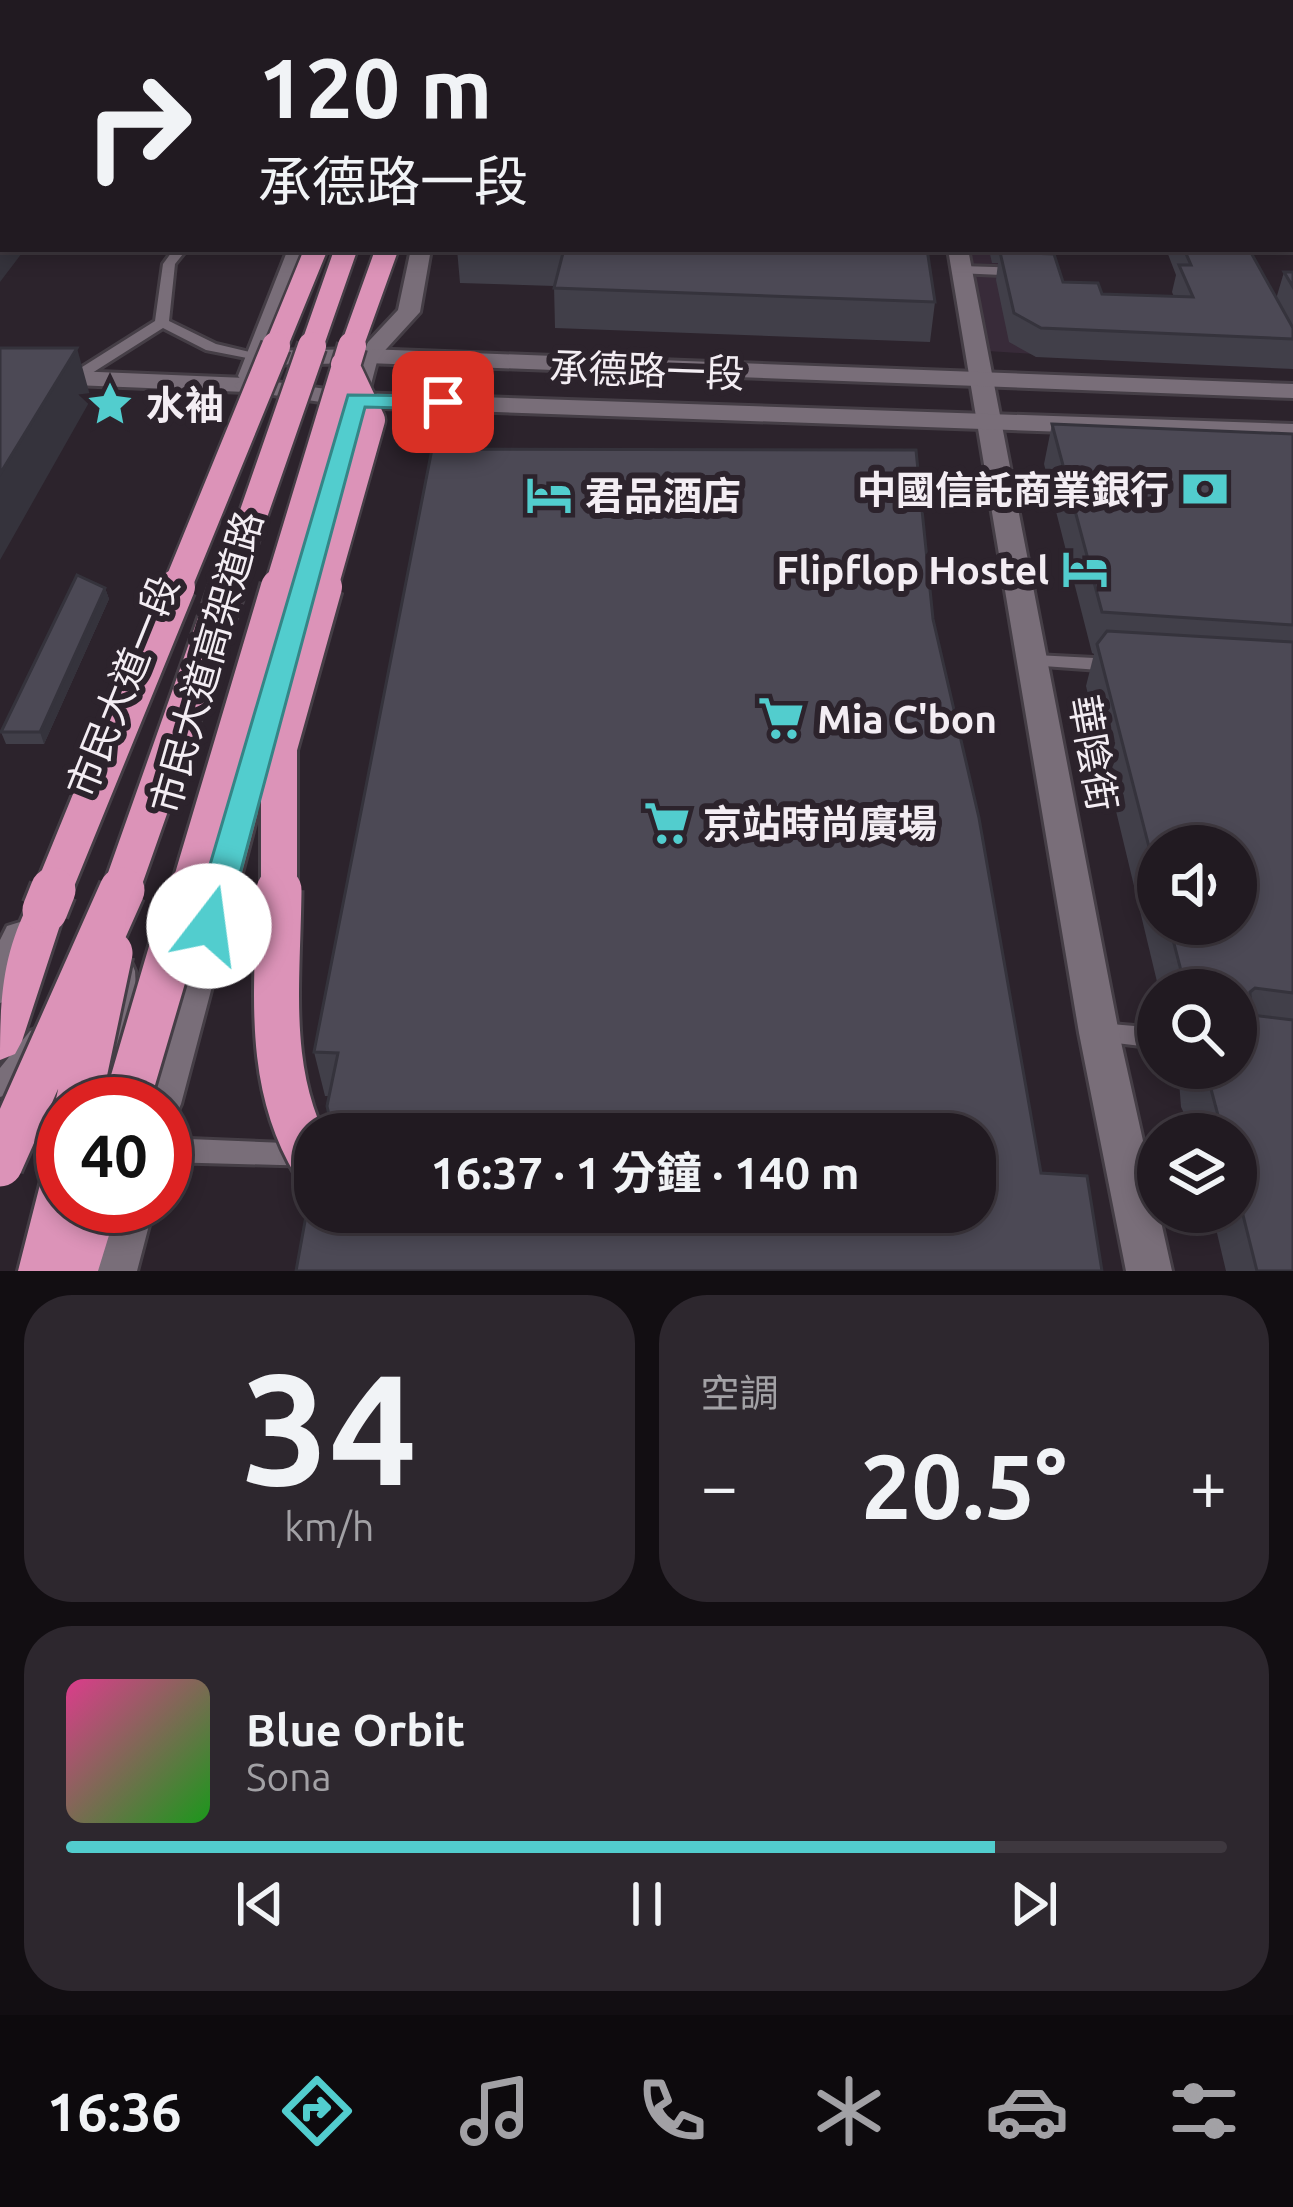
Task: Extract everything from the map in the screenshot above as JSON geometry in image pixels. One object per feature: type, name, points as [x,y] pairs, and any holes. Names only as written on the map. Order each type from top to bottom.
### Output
[{"type":"highway","name":"市民大道高架道路","points":[[0,1041],[45,910],[315,252]]},
{"type":"highway","points":[[0,1164],[124,885],[345,252]]},
{"type":"highway","name":"市民大道高架道路","points":[[136,1077],[356,374],[386,252]]},
{"type":"highway","points":[[294,1129],[278,1075],[279,748],[371,420],[356,374]]},
{"type":"highway","points":[[84,1077],[124,885]]},
{"type":"highway","points":[[43,1271],[51,1233]]},
{"type":"highway","points":[[74,1271],[86,1233]]},
{"type":"street","name":"市民大道一段","points":[[0,987],[297,252]]},
{"type":"street","points":[[167,1077],[356,374],[409,312],[420,252]]},
{"type":"street","name":"華陰街","points":[[959,259],[1100,1033],[1149,1271]]},
{"type":"street","name":"承德路一段","points":[[251,372],[356,374],[989,421],[1293,432]]},
{"type":"street","name":"承德路一段","points":[[0,375],[251,372],[980,380],[1293,392]]},
{"type":"street","points":[[114,1271],[125,1233]]},
{"type":"lane","points":[[162,323],[169,264],[179,252]]},
{"type":"lane","points":[[959,259],[1030,273]]},
{"type":"lane","points":[[162,323],[251,372]]},
{"type":"lane","points":[[76,377],[162,323]]},
{"type":"lane","points":[[1035,661],[1129,666]]},
{"type":"lane","points":[[127,1077],[123,930],[165,796]]},
{"type":"lane","points":[[0,1086],[123,930]]},
{"type":"lane","points":[[1100,1033],[1137,1037]]},
{"type":"lane","points":[[192,1152],[294,1159]]},
{"type":"shaded area","points":[[886,252],[1038,252],[1063,356],[988,351],[968,255]]},
{"type":"building","points":[[563,252],[927,252],[935,302],[554,288]]},
{"type":"building","points":[[1000,252],[1054,254],[1063,282],[1098,283],[1102,294],[1193,297],[1179,265],[1191,265],[1185,252],[1251,252],[1293,328],[1293,339],[1041,328],[1014,313]]},
{"type":"building","points":[[0,348],[77,348],[0,474]]},
{"type":"building","points":[[1052,424],[1293,434],[1293,625],[1102,612]]},
{"type":"building","name":"京站時尚廣場","points":[[432,449],[916,450],[933,619],[979,818],[1041,1173],[1087,1176],[1102,1271],[296,1271],[303,1233],[996,1233],[996,1113],[329,1113],[338,1053],[314,1052]]},
{"type":"building","points":[[77,575],[105,588],[40,732],[1,732]]},
{"type":"building","points":[[1107,631],[1293,642],[1293,993],[1257,988],[1257,969],[1181,969],[1174,945],[1257,945],[1257,825],[1143,825],[1097,644]]},
{"type":"building","points":[[1257,1016],[1293,1020],[1293,1271],[1257,1271],[1248,1233],[1257,1233],[1257,1113],[1217,1113],[1211,1089],[1257,1089]]},
{"type":"place","name":"水袖","points":[[110,404]]},
{"type":"place","name":"中國信託商業銀行","points":[[1205,489]]},
{"type":"place","name":"君品酒店","points":[[549,495]]},
{"type":"place","name":"Flipflop Hostel","points":[[1085,569]]},
{"type":"place","name":"Mia C'bon","points":[[781,718]]},
{"type":"place","name":"京站時尚廣場","points":[[667,823]]},
{"type":"route","points":[[209,926],[356,400],[443,402]]}]
